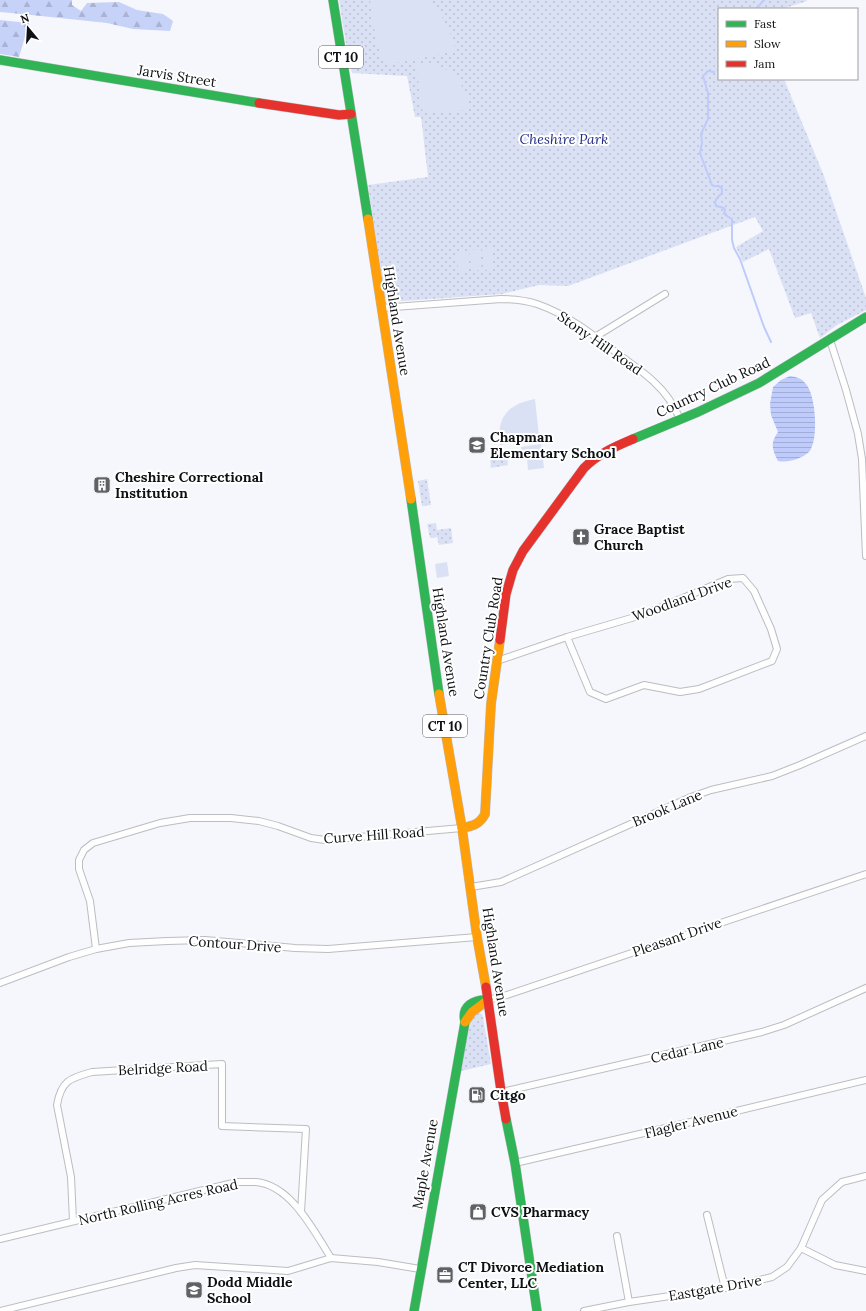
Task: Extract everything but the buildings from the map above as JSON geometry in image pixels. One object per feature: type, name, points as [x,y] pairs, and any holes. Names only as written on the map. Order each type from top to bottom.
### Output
[{"type":"main road","name":"Highland Avenue","points":[[333,0],[400,425],[433,656],[462,828],[477,937],[515,1163],[537,1311]]},
{"type":"main road","name":"Jarvis Street","points":[[0,60],[303,110],[339,115],[351,114]]},
{"type":"main road","name":"Country Club Road","points":[[462,828],[475,826],[483,821],[485,814],[491,704],[506,594],[513,570],[523,551],[584,468],[592,460],[609,449],[726,399],[764,380],[793,364],[866,317]]},
{"type":"main road","name":"Maple Avenue","points":[[414,1311],[420,1269],[465,1022],[472,1012],[488,1000]]},
{"type":"street","points":[[595,337],[665,294]]},
{"type":"street","name":"Stony Hill Road","points":[[381,308],[488,300],[520,300],[537,304],[557,312],[595,337],[654,382],[668,398],[680,419]]},
{"type":"street","points":[[830,340],[858,434],[862,459],[866,556]]},
{"type":"street","name":"Woodland Drive","points":[[497,661],[567,637],[645,614],[728,579],[744,578],[754,591],[771,628],[777,649],[772,661],[699,689],[680,692],[644,685],[606,699],[590,692],[567,637]]},
{"type":"street","name":"Brook Lane","points":[[471,887],[502,882],[691,797],[711,790],[772,776],[866,736]]},
{"type":"street","name":"Curve Hill Road","points":[[96,949],[90,901],[79,869],[79,860],[84,850],[93,843],[106,838],[160,823],[190,818],[231,818],[258,821],[278,826],[311,838],[325,840],[462,828]]},
{"type":"street","name":"Pleasant Drive","points":[[488,1000],[507,995],[866,874]]},
{"type":"street","name":"Contour Drive","points":[[0,983],[55,962],[96,949],[129,943],[197,940],[295,948],[328,949],[477,937]]},
{"type":"street","name":"Cedar Lane","points":[[502,1092],[762,1032],[784,1025],[866,988]]},
{"type":"street","name":"Belridge Road","points":[[72,1221],[71,1177],[57,1105],[59,1094],[65,1084],[76,1076],[92,1072],[222,1064],[222,1126],[306,1128],[302,1212]]},
{"type":"street","name":"Flagler Avenue","points":[[515,1163],[866,1080]]},
{"type":"street","name":"Eastgate Drive","points":[[584,1311],[629,1302],[725,1288],[772,1277],[787,1267],[801,1248],[822,1200],[842,1182],[866,1176]]},
{"type":"street","name":"North Rolling Acres Road","points":[[0,1239],[237,1182],[257,1182],[273,1188],[287,1198],[302,1212],[332,1258]]},
{"type":"street","points":[[707,1215],[725,1288]]},
{"type":"street","points":[[617,1236],[629,1302]]},
{"type":"street","points":[[801,1248],[835,1265],[866,1270]]},
{"type":"street","points":[[0,1311],[15,1309],[176,1268],[194,1265],[288,1271],[332,1258],[378,1262],[420,1269]]},
{"type":"green space","points":[[0,0],[72,0],[72,5],[81,11],[87,3],[119,2],[137,10],[163,14],[173,21],[170,31],[133,29],[107,23],[0,12]]},
{"type":"green space","name":"Cheshire Park","points":[[339,0],[806,0],[807,1],[785,8],[718,8],[718,80],[784,80],[824,176],[866,298],[866,310],[837,325],[820,338],[811,313],[795,318],[769,249],[743,262],[736,247],[763,231],[755,217],[568,286],[539,285],[502,294],[389,302],[385,297],[368,185],[428,177],[421,117],[415,117],[407,76],[352,73],[349,63]]},
{"type":"green space","points":[[370,0],[426,0],[432,5],[446,23],[456,51],[387,64],[383,60],[380,53]]},
{"type":"green space","points":[[0,20],[29,23],[19,57],[0,54]]},
{"type":"green space","points":[[416,64],[440,66],[453,75],[463,87],[469,110],[426,113],[422,110]]},
{"type":"green space","points":[[491,247],[494,268],[485,270],[482,249]]},
{"type":"green space","points":[[478,249],[482,270],[472,271],[469,250]]},
{"type":"green space","points":[[466,251],[469,272],[459,273],[456,252]]},
{"type":"green space","points":[[535,399],[539,436],[537,439],[500,445],[500,427],[502,419],[506,413],[518,404]]},
{"type":"green space","points":[[541,444],[544,468],[528,470],[527,459],[522,460],[521,447]]},
{"type":"green space","points":[[507,455],[508,465],[491,468],[490,458]]},
{"type":"green space","points":[[427,479],[431,505],[422,506],[418,481]]},
{"type":"green space","points":[[436,523],[437,530],[451,528],[453,543],[439,545],[437,537],[430,538],[427,524]]},
{"type":"green space","points":[[447,562],[449,576],[437,578],[435,564]]},
{"type":"green space","points":[[479,1013],[482,1014],[483,1017],[491,1064],[461,1071],[468,1029],[475,1016]]},
{"type":"shaded area","points":[[790,376],[801,379],[809,390],[814,407],[814,438],[809,452],[802,457],[794,460],[778,461],[774,453],[773,443],[778,432],[771,415],[770,404],[773,387],[781,380]]},
{"type":"waterway","points":[[757,8],[764,0]]},
{"type":"waterway","points":[[714,72],[708,71],[703,76],[708,93],[708,119],[701,134],[702,143],[700,153],[712,185],[719,186],[722,189],[722,193],[715,202],[716,206],[724,208],[724,214],[732,219],[732,240],[734,248],[740,259],[764,327],[771,342]]},
{"type":"traffic: fast","points":[[333,0],[368,219]]},
{"type":"traffic: fast","points":[[0,60],[259,103]]},
{"type":"traffic: fast","points":[[633,439],[698,412],[759,383],[866,317]]},
{"type":"traffic: fast","points":[[411,499],[439,694]]},
{"type":"traffic: fast","points":[[414,1311],[465,1022],[464,1016],[467,1008],[474,1002],[488,1000]]},
{"type":"traffic: fast","points":[[506,1119],[515,1163],[537,1311]]},
{"type":"traffic: slow","points":[[368,219],[411,499]]},
{"type":"traffic: slow","points":[[462,828],[476,824],[485,814],[491,704],[500,640]]},
{"type":"traffic: slow","points":[[439,694],[462,828],[477,937],[486,987]]},
{"type":"traffic: slow","points":[[465,1022],[472,1012],[488,1000]]},
{"type":"traffic: jam","points":[[259,103],[339,115],[351,114]]},
{"type":"traffic: jam","points":[[500,640],[506,594],[513,570],[523,551],[584,468],[601,455],[633,439]]},
{"type":"traffic: jam","points":[[486,987],[506,1119]]},
{"type":"place","name":"Chapman Elementary School","points":[[477,445]]},
{"type":"place","name":"Cheshire Correctional Institution","points":[[102,485]]},
{"type":"place","name":"Grace Baptist Church","points":[[581,537]]},
{"type":"place","name":"Citgo","points":[[477,1095]]},
{"type":"place","name":"CVS Pharmacy","points":[[478,1212]]},
{"type":"place","name":"CT Divorce Mediation Center, LLC","points":[[445,1275]]},
{"type":"place","name":"Dodd Middle School","points":[[194,1290]]}]
